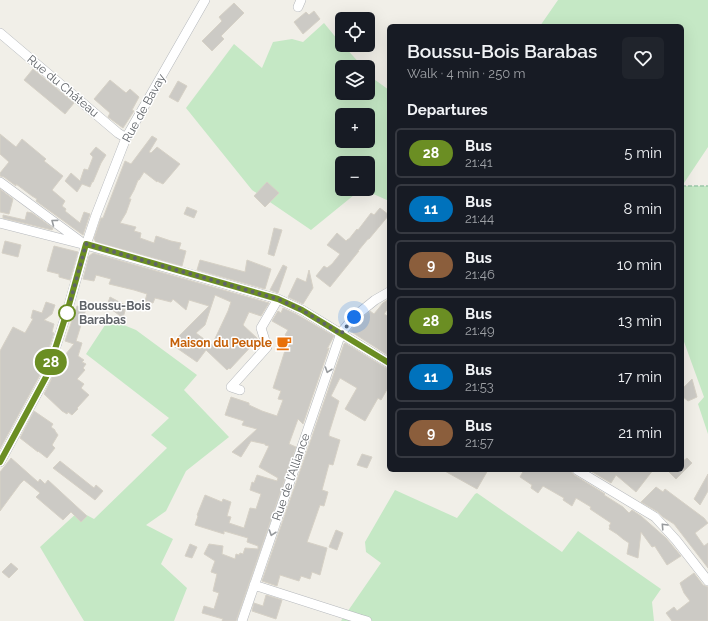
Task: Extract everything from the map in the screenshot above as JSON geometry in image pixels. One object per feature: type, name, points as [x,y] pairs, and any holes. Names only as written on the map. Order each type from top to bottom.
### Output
[{"type":"street","name":"Rue de Bavay","points":[[0,462],[46,377],[67,312],[86,244],[126,138],[205,0]]},
{"type":"street","name":"Rue du Château","points":[[0,33],[118,133],[126,138]]},
{"type":"street","points":[[0,182],[77,240],[86,244]]},
{"type":"street","points":[[0,223],[86,244],[278,299],[302,310],[387,362]]},
{"type":"street","name":"Rue de l'Alliance","points":[[242,621],[341,334],[354,317],[375,300],[387,293]]},
{"type":"street","points":[[240,390],[231,387],[267,347],[261,328],[278,299]]},
{"type":"street","points":[[580,472],[655,517],[676,540],[708,581]]},
{"type":"street","points":[[254,585],[367,621]]},
{"type":"path","points":[[684,186],[708,186]]},
{"type":"green space","points":[[558,0],[708,0],[708,147],[684,183],[684,24],[541,24]]},
{"type":"green space","points":[[324,23],[335,36],[335,52],[349,52],[357,60],[335,60],[335,100],[375,100],[375,80],[387,89],[387,200],[375,195],[375,156],[335,156],[335,196],[353,196],[311,230],[252,190],[186,108],[234,44],[262,68],[273,42],[292,39],[303,42]]},
{"type":"green space","points":[[684,186],[708,186],[708,434],[698,404],[704,397],[684,342]]},
{"type":"green space","points":[[109,319],[136,330],[197,375],[184,390],[229,437],[186,471],[166,511],[146,525],[173,539],[161,564],[187,588],[174,621],[84,621],[40,547],[79,511],[94,519],[167,448],[151,435],[169,418],[86,354]]},
{"type":"green space","points":[[395,490],[457,518],[477,493],[562,552],[578,531],[661,589],[652,602],[654,621],[341,621],[381,563],[366,552],[365,542]]},
{"type":"building","points":[[234,3],[244,13],[221,36],[224,39],[212,51],[202,41],[222,21],[219,17]]},
{"type":"building","points":[[314,11],[320,19],[303,34],[294,22],[306,12],[309,15]]},
{"type":"building","points":[[33,69],[74,103],[65,114],[24,80]]},
{"type":"building","points":[[110,80],[126,93],[130,89],[139,97],[132,110],[134,111],[123,128],[108,117],[110,113],[94,99]]},
{"type":"building","points":[[178,81],[187,86],[178,102],[169,97]]},
{"type":"building","points":[[0,134],[16,147],[22,139],[46,159],[44,161],[63,176],[52,190],[65,201],[62,206],[66,209],[65,211],[80,223],[84,212],[90,214],[83,235],[36,201],[37,199],[16,184],[16,186],[4,177],[0,176],[0,173],[9,162],[0,154]]},
{"type":"building","points":[[152,136],[157,139],[149,152],[151,153],[157,147],[180,164],[163,184],[157,182],[144,172],[138,180],[129,199],[131,199],[126,213],[120,223],[136,227],[134,231],[141,233],[140,238],[154,243],[156,236],[181,243],[179,249],[186,251],[182,266],[96,242],[94,239],[101,218],[103,218],[125,161],[131,164]]},
{"type":"building","points":[[96,147],[106,155],[90,187],[82,184],[77,192],[65,181],[71,173],[80,181],[84,169],[88,170],[93,157],[90,154]]},
{"type":"building","points":[[267,182],[279,193],[265,207],[254,196]]},
{"type":"building","points":[[0,189],[13,199],[9,214],[0,212]]},
{"type":"building","points":[[187,207],[197,211],[194,218],[184,214]]},
{"type":"building","points":[[380,208],[387,213],[387,217],[330,287],[316,276],[324,266],[327,268],[332,264],[340,254],[327,245],[337,233],[346,241],[357,229],[358,230],[371,213],[374,215]]},
{"type":"building","points":[[27,212],[32,213],[53,228],[52,230],[3,218],[3,215],[25,220]]},
{"type":"building","points":[[274,228],[282,230],[274,256],[268,254]]},
{"type":"building","points":[[5,241],[21,245],[18,257],[2,253]]},
{"type":"building","points":[[54,246],[78,252],[70,280],[59,277],[59,274],[47,271]]},
{"type":"building","points":[[93,253],[269,303],[261,316],[249,312],[243,325],[258,339],[230,369],[229,368],[227,370],[206,350],[197,362],[171,344],[209,306],[189,300],[186,310],[173,299],[171,302],[155,298],[153,303],[145,301],[147,294],[109,284],[111,279],[96,275],[94,281],[83,279],[89,256]],"holes":[[[215,295],[231,302],[228,311],[212,345],[196,333],[205,325]]]},
{"type":"building","points":[[200,260],[245,272],[247,260],[271,269],[265,289],[197,270]]},
{"type":"building","points":[[283,265],[287,267],[278,293],[270,290]]},
{"type":"building","points":[[309,270],[313,288],[303,304],[288,297],[297,278],[306,282]]},
{"type":"building","points":[[110,297],[125,305],[124,306],[126,307],[123,318],[107,306]]},
{"type":"building","points":[[387,300],[387,310],[384,314],[387,316],[387,355],[350,331],[358,321],[370,311],[374,314]]},
{"type":"building","points":[[46,302],[55,305],[52,314],[44,320],[54,324],[52,332],[54,333],[40,375],[0,449],[0,351],[13,327],[25,333],[33,319],[31,318],[33,310],[42,313]]},
{"type":"building","points":[[77,306],[86,309],[76,341],[82,343],[78,356],[84,360],[82,362],[86,364],[83,368],[85,370],[77,379],[84,384],[81,388],[89,395],[72,415],[68,412],[67,414],[62,411],[44,394],[56,366],[74,344],[65,341]]},
{"type":"building","points":[[283,308],[334,336],[327,349],[329,348],[303,424],[298,419],[290,441],[289,444],[296,447],[236,621],[222,621],[223,619],[202,613],[204,606],[214,609],[219,593],[213,591],[217,574],[211,572],[215,561],[204,554],[209,544],[223,546],[222,554],[235,559],[236,554],[243,554],[245,548],[258,549],[258,546],[247,542],[248,538],[224,531],[224,534],[195,525],[197,515],[205,495],[222,502],[223,499],[231,502],[227,516],[231,517],[229,523],[244,528],[250,508],[256,509],[261,494],[250,490],[252,482],[254,483],[257,475],[277,481],[278,478],[259,467],[269,446],[251,441],[241,457],[232,452],[257,429],[242,425],[244,421],[225,415],[231,397],[249,403],[249,405],[277,416],[283,400],[278,399],[281,391],[273,388],[289,338],[285,335],[288,330],[272,321],[278,311],[281,313]]},
{"type":"building","points":[[345,343],[387,368],[387,390],[381,400],[378,398],[365,421],[345,409],[357,388],[340,378],[331,396],[339,401],[329,436],[340,440],[333,465],[329,464],[322,490],[328,492],[324,506],[320,505],[307,542],[327,548],[320,575],[312,572],[310,579],[301,576],[299,581],[280,575],[277,586],[262,581]]},
{"type":"building","points":[[692,379],[697,397],[688,401],[684,398],[684,387]]},
{"type":"building","points":[[34,411],[53,424],[51,427],[58,435],[52,445],[55,448],[47,458],[20,438]]},
{"type":"building","points":[[362,454],[372,457],[367,468],[357,465]]},
{"type":"building","points":[[11,458],[38,482],[40,479],[45,484],[48,480],[87,516],[81,522],[71,512],[63,520],[36,497],[40,493],[24,480],[0,511],[0,472]]},
{"type":"building","points":[[687,458],[692,463],[684,471],[684,460]]},
{"type":"building","points":[[60,461],[94,488],[96,485],[103,491],[95,500],[53,468]]},
{"type":"building","points":[[447,472],[487,472],[477,489]]},
{"type":"building","points":[[523,472],[572,472],[574,475],[605,494],[604,495],[623,507],[629,513],[632,510],[641,516],[666,538],[681,556],[667,565],[655,546],[652,547],[641,532],[638,558],[627,554],[629,543],[609,529],[611,523],[590,509],[591,507],[576,498],[572,506],[563,500],[564,498],[543,486],[538,493],[531,488],[532,485],[520,477]]},
{"type":"building","points":[[592,472],[651,472],[636,492],[616,475],[611,483]]},
{"type":"building","points":[[669,472],[683,472],[676,479]]},
{"type":"building","points":[[708,474],[708,491],[700,505],[694,499]]},
{"type":"building","points":[[656,487],[663,492],[665,489],[704,518],[708,523],[695,533],[704,546],[708,543],[708,568],[674,524],[641,502]]},
{"type":"building","points":[[336,530],[343,533],[337,550],[329,547]]},
{"type":"building","points":[[190,544],[197,547],[192,558],[185,556]]},
{"type":"building","points":[[11,563],[18,569],[9,578],[2,572]]},
{"type":"building","points":[[694,573],[703,585],[708,587],[708,621],[672,621],[666,613],[674,607],[677,611],[690,601],[684,593],[680,583]]},
{"type":"building","points":[[266,595],[282,600],[276,619],[252,611],[254,603],[263,606]]},
{"type":"bus line","name":"28","points":[[0,462],[46,377],[67,312],[86,244],[278,299],[302,310],[387,362]]},
{"type":"place","name":"Boussu-Bois Barabas","points":[[67,313]]},
{"type":"place","name":"Maison du Peuple","points":[[284,343]]},
{"type":"route","points":[[67,313],[86,244],[278,299],[302,310],[341,334],[354,317]]}]
